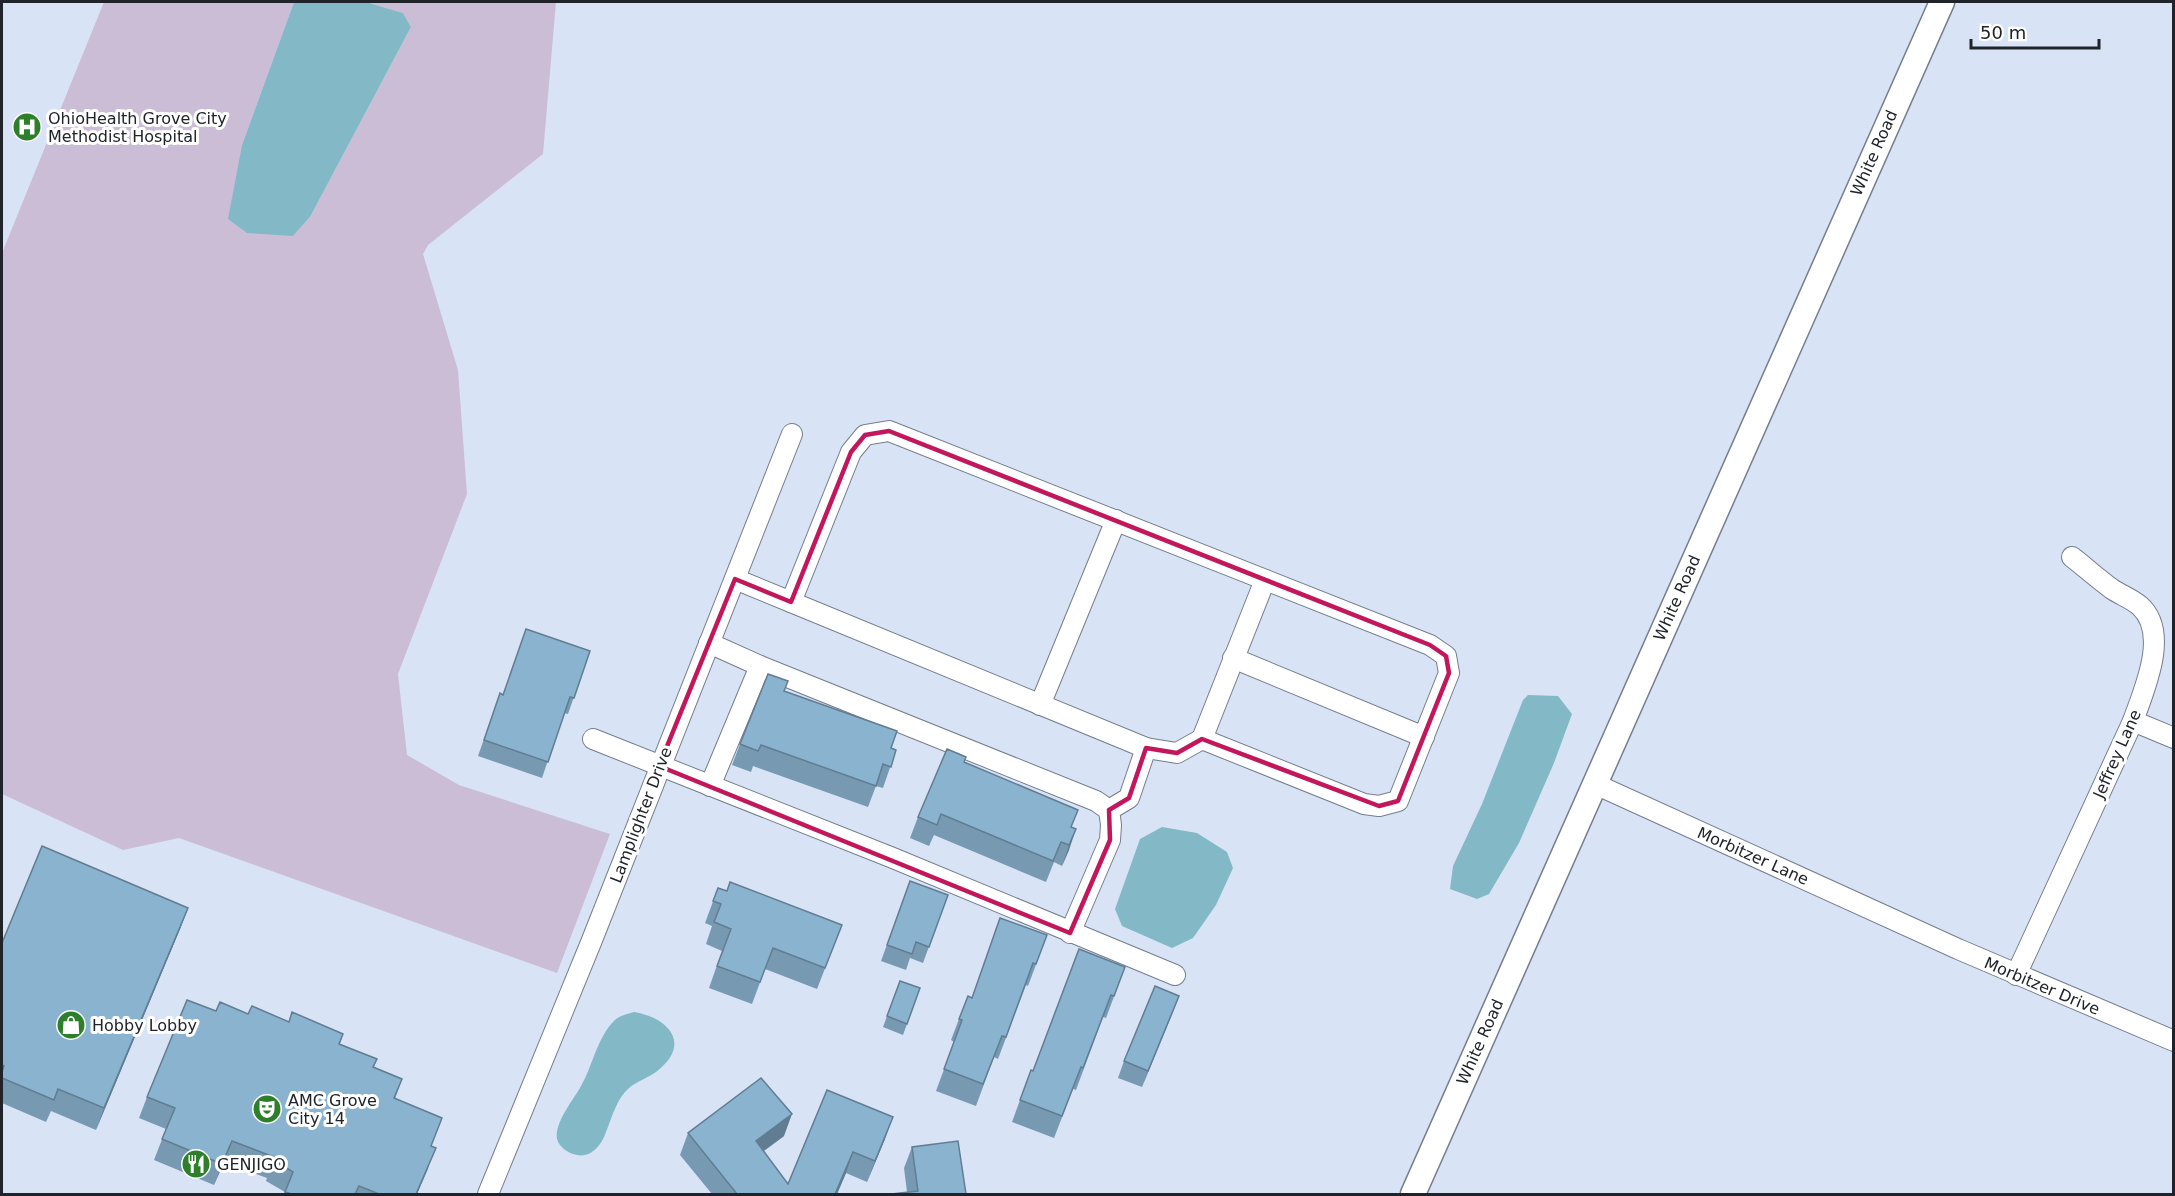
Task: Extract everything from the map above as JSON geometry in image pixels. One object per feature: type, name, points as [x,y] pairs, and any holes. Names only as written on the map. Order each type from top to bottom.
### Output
[{"type":"street","name":"White Road","points":[[1413,1194],[1942,2]]},
{"type":"street","points":[[791,602],[851,452],[866,435],[889,431],[1430,645],[1446,656],[1449,674],[1398,801],[1380,806],[1364,804],[1202,739]]},
{"type":"street","name":"Lamplighter Drive","points":[[488,1194],[592,939],[792,434]]},
{"type":"street","points":[[1040,705],[1116,520]]},
{"type":"street","name":"Jeffrey Lane","points":[[2016,975],[2133,721],[2152,661],[2154,642],[2151,619],[2140,606],[2113,589],[2072,557]]},
{"type":"street","points":[[735,579],[1146,748],[1177,753],[1202,739],[1265,580]]},
{"type":"street","points":[[709,643],[760,666],[1096,801],[1109,810],[1110,840],[1070,933]]},
{"type":"street","points":[[1233,658],[1424,737]]},
{"type":"street","points":[[710,786],[760,666]]},
{"type":"street","points":[[2133,721],[2174,738]]},
{"type":"street","points":[[593,739],[893,858],[1175,975]]},
{"type":"street","points":[[1109,810],[1129,798],[1146,748]]},
{"type":"street","name":"Morbitzer Lane","points":[[1595,784],[1912,928]]},
{"type":"street","name":"Morbitzer Drive","points":[[1912,928],[2016,975],[2174,1041]]},
{"type":"highlighted area","points":[[889,431],[1430,645],[1446,656],[1449,673],[1398,801],[1379,806],[1202,739],[1177,753],[1146,748],[1129,798],[1109,810],[1110,840],[1070,933],[659,766],[735,579],[791,602],[851,452],[865,435]]},
{"type":"shaded area","points":[[104,2],[294,2],[242,145],[293,236],[310,217],[411,27],[403,13],[366,2],[556,2],[543,154],[428,245],[423,254],[458,370],[467,494],[398,674],[407,755],[459,785],[610,834],[557,973],[179,838],[123,850],[2,794],[2,253]]},
{"type":"water","points":[[294,2],[366,2],[403,13],[411,27],[310,217],[293,236],[247,233],[228,219],[242,145]]},
{"type":"water","points":[[1528,695],[1558,696],[1572,714],[1554,763],[1519,843],[1489,894],[1477,899],[1450,889],[1453,866],[1482,804],[1523,700]]},
{"type":"water","points":[[1162,827],[1197,833],[1227,852],[1233,868],[1216,905],[1193,938],[1172,948],[1122,926],[1115,909],[1140,839]]},
{"type":"water","points":[[634,1012],[658,1020],[666,1027],[672,1034],[673,1052],[667,1062],[656,1072],[635,1083],[621,1097],[604,1137],[596,1149],[582,1155],[571,1153],[562,1147],[557,1139],[561,1119],[581,1086],[603,1035],[618,1018]]},
{"type":"building","points":[[526,629],[590,651],[574,698],[570,697],[548,762],[484,740],[500,693],[503,695]]},
{"type":"building","points":[[768,674],[788,681],[784,691],[897,731],[891,748],[896,750],[891,767],[883,764],[876,786],[761,745],[758,751],[740,744]]},
{"type":"building","points":[[947,749],[966,757],[964,762],[1078,810],[1071,827],[1076,829],[1069,845],[1061,842],[1053,861],[941,814],[937,825],[918,817]]},
{"type":"building","name":"Hobby Lobby","points":[[42,846],[188,908],[104,1108],[58,1089],[54,1100],[2,1078],[4,1066],[2,1065],[2,943]]},
{"type":"building","points":[[910,881],[948,895],[929,947],[916,942],[912,954],[887,945]]},
{"type":"building","points":[[730,882],[842,925],[825,968],[773,948],[760,982],[717,966],[731,929],[714,922],[721,904],[713,901],[718,888],[727,891]]},
{"type":"building","points":[[1000,918],[1047,935],[1036,964],[1033,963],[1006,1037],[1002,1036],[983,1084],[944,1069],[962,1020],[959,1019],[968,996],[972,998]]},
{"type":"building","points":[[1079,949],[1125,967],[1114,996],[1111,995],[1062,1116],[1020,1100]]},
{"type":"building","points":[[900,981],[920,988],[907,1024],[887,1016]]},
{"type":"building","points":[[1155,986],[1179,996],[1148,1071],[1124,1061]]},
{"type":"building","name":"AMC Grove City 14","points":[[187,1000],[216,1011],[220,1002],[248,1014],[252,1006],[289,1022],[292,1012],[343,1034],[339,1044],[377,1059],[373,1067],[402,1079],[394,1098],[442,1118],[431,1146],[436,1148],[416,1194],[379,1194],[359,1186],[355,1194],[292,1194],[285,1192],[293,1172],[274,1160],[274,1157],[232,1141],[222,1164],[162,1139],[175,1108],[147,1097]]},
{"type":"building","points":[[761,1078],[792,1114],[756,1141],[788,1184],[827,1090],[893,1117],[875,1161],[853,1152],[835,1194],[737,1194],[688,1133]]},
{"type":"building","points":[[958,1141],[966,1194],[891,1194],[918,1191],[912,1147]]},
{"type":"place","name":"OhioHealth Grove City Methodist Hospital","points":[[27,127]]},
{"type":"place","name":"Hobby Lobby","points":[[71,1025]]},
{"type":"place","name":"AMC Grove City 14","points":[[267,1109]]},
{"type":"place","name":"GENJIGO","points":[[196,1164]]}]
